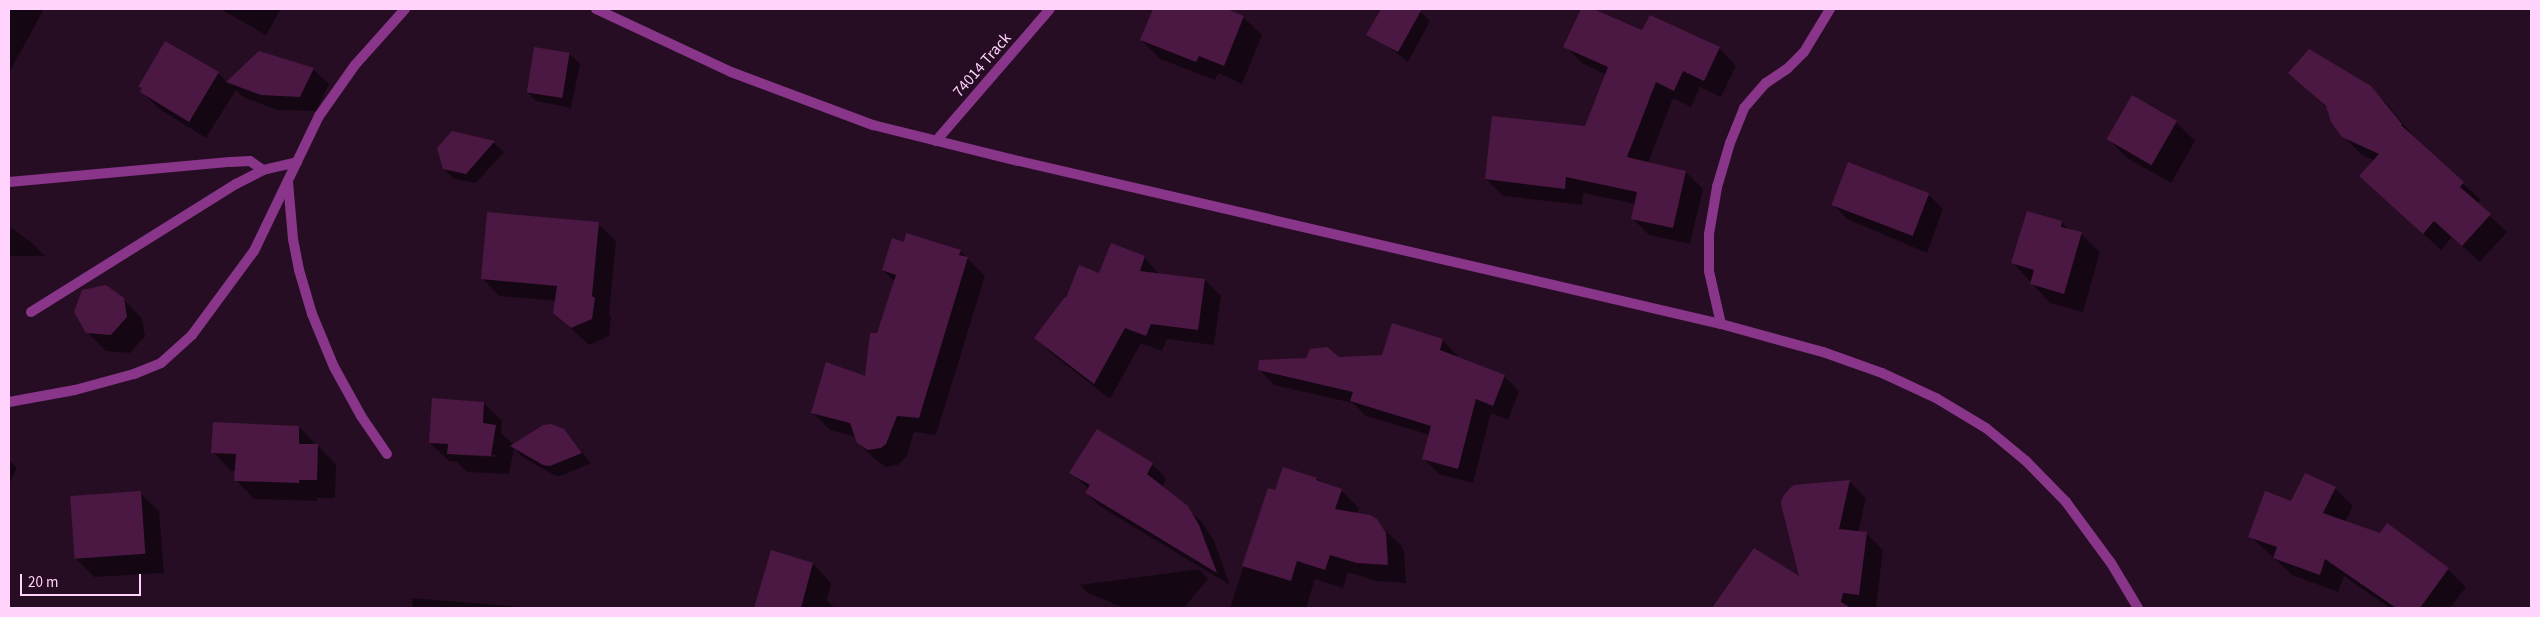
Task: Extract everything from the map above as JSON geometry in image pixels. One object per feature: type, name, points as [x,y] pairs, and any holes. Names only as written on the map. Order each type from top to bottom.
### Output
[{"type":"street","points":[[9,402],[75,390],[134,374],[161,363],[192,335],[254,251],[319,116],[356,65],[405,9]]},
{"type":"street","points":[[596,9],[731,72],[874,125],[1721,324],[1823,352],[1882,373],[1936,398],[1986,428],[2026,461],[2066,502],[2111,563],[2138,608]]},
{"type":"street","name":"74014 Track","points":[[936,141],[1050,9]]},
{"type":"street","points":[[1721,324],[1709,270],[1709,234],[1717,187],[1730,144],[1744,108],[1766,83],[1787,69],[1804,52],[1830,9]]},
{"type":"street","points":[[9,182],[250,161],[263,170]]},
{"type":"street","points":[[31,312],[236,184],[263,170],[297,162]]},
{"type":"street","points":[[288,181],[293,239],[298,270],[312,314],[334,367],[361,416],[387,454]]},
{"type":"building","points":[[1153,9],[1227,9],[1244,16],[1224,66],[1199,56],[1196,62],[1140,40]]},
{"type":"building","points":[[1381,9],[1422,9],[1398,52],[1366,35]]},
{"type":"building","points":[[1581,9],[1593,9],[1642,30],[1650,15],[1720,47],[1704,81],[1683,71],[1674,91],[1656,82],[1627,157],[1686,171],[1673,228],[1631,219],[1637,192],[1566,177],[1565,189],[1485,179],[1492,116],[1585,126],[1608,67],[1563,47]]},
{"type":"building","points":[[165,41],[219,72],[189,122],[140,92],[142,88],[138,87]]},
{"type":"building","points":[[534,47],[570,53],[562,98],[527,92]]},
{"type":"building","points":[[2309,49],[2371,86],[2401,125],[2464,182],[2460,187],[2491,214],[2462,246],[2434,221],[2423,234],[2359,176],[2379,154],[2342,137],[2331,122],[2326,106],[2288,73]]},
{"type":"building","points":[[259,51],[314,68],[300,97],[261,95],[226,82]]},
{"type":"building","points":[[2132,95],[2177,121],[2152,165],[2106,139]]},
{"type":"building","points":[[452,131],[495,141],[466,174],[443,169],[437,148]]},
{"type":"building","points":[[1848,162],[1929,193],[1913,236],[1832,205]]},
{"type":"building","points":[[2027,211],[2062,221],[2061,227],[2082,232],[2064,294],[2030,284],[2034,270],[2011,263]]},
{"type":"building","points":[[487,212],[599,222],[592,296],[595,298],[592,319],[571,328],[553,313],[557,286],[481,279]]},
{"type":"building","points":[[906,233],[961,250],[959,255],[968,257],[919,418],[897,416],[886,444],[881,448],[868,450],[857,443],[850,423],[811,413],[826,362],[865,376],[870,333],[877,333],[896,275],[882,270],[892,238],[904,242]]},
{"type":"building","points":[[1111,243],[1145,256],[1140,271],[1205,279],[1198,330],[1151,324],[1146,336],[1125,328],[1094,384],[1034,338],[1066,298],[1079,265],[1099,273]]},
{"type":"building","points":[[106,285],[124,298],[127,317],[111,335],[86,333],[74,312],[82,290]]},
{"type":"building","points":[[1392,323],[1443,339],[1440,350],[1505,375],[1493,406],[1476,399],[1458,469],[1422,459],[1431,426],[1350,401],[1353,392],[1258,370],[1259,360],[1306,358],[1310,349],[1327,347],[1339,357],[1382,355]]},
{"type":"building","points":[[432,398],[484,402],[483,423],[496,425],[491,456],[447,454],[448,444],[429,443]]},
{"type":"building","points":[[213,422],[299,426],[299,444],[318,444],[317,480],[299,480],[299,483],[234,481],[236,454],[211,453]]},
{"type":"building","points":[[551,424],[564,429],[582,453],[550,466],[543,465],[510,446],[543,425]]},
{"type":"building","points":[[1097,429],[1153,463],[1147,474],[1188,506],[1199,525],[1217,573],[1085,493],[1090,485],[1069,473]]},
{"type":"building","points":[[1283,467],[1317,478],[1316,480],[1342,489],[1335,509],[1370,515],[1377,519],[1386,533],[1388,565],[1357,563],[1330,555],[1325,570],[1297,561],[1291,581],[1242,566],[1268,488],[1275,490]]},
{"type":"building","points":[[2305,473],[2336,487],[2323,513],[2380,533],[2387,523],[2449,568],[2420,608],[2396,608],[2325,559],[2320,575],[2273,558],[2277,547],[2248,537],[2265,491],[2291,501]]},
{"type":"building","points":[[1850,480],[1839,529],[1867,532],[1859,595],[1843,593],[1841,602],[1851,608],[1712,608],[1754,548],[1799,576],[1781,504],[1782,498],[1794,485]]},
{"type":"building","points":[[141,491],[145,554],[75,559],[70,496]]},
{"type":"building","points":[[771,550],[813,563],[801,608],[754,608]]}]
